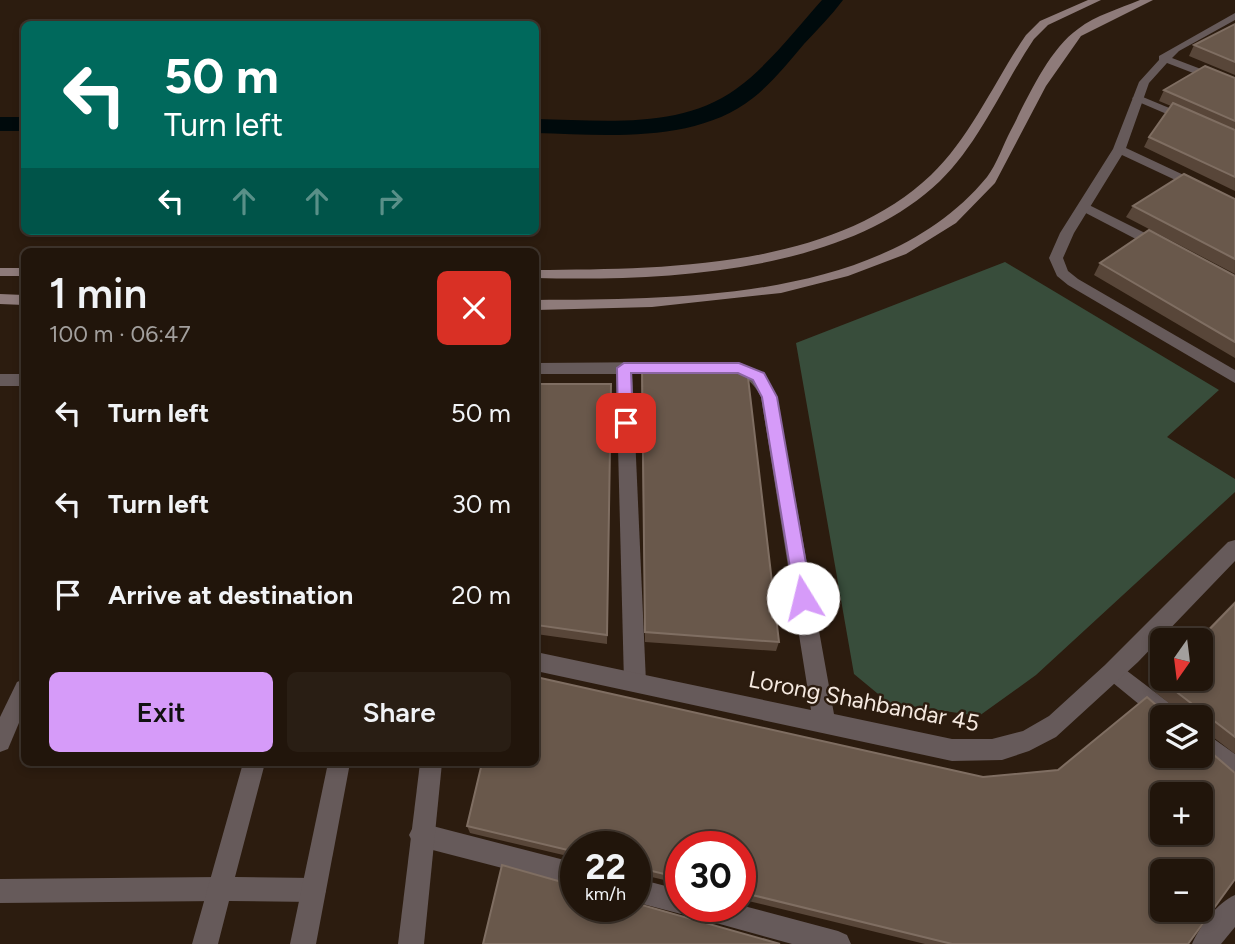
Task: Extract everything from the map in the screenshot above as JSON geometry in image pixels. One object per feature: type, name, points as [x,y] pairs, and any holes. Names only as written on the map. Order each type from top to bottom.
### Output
[{"type":"main road","points":[[539,274],[612,274],[677,270],[759,257],[856,231],[905,205],[936,177],[953,156],[1030,37],[1044,23],[1096,0]]},
{"type":"main road","points":[[539,305],[688,302],[733,296],[842,272],[922,242],[953,220],[992,180],[1042,87],[1079,32],[1149,0]]},
{"type":"main road","points":[[0,272],[21,272]]},
{"type":"main road","points":[[0,299],[21,300]]},
{"type":"street","points":[[1235,16],[1189,40],[1163,58],[1144,82],[1119,149],[1067,233],[1056,258],[1056,265],[1062,273],[1094,296],[1235,377]]},
{"type":"street","points":[[1163,58],[1235,86]]},
{"type":"street","points":[[1138,97],[1199,124]]},
{"type":"street","points":[[1119,149],[1235,204]]},
{"type":"street","points":[[1085,207],[1177,255]]},
{"type":"street","points":[[624,368],[635,682]]},
{"type":"street","points":[[539,369],[739,368],[759,377],[769,397],[777,438],[824,722]]},
{"type":"street","points":[[0,380],[21,380]]},
{"type":"street","name":"Lorong Shahbandar 45","points":[[539,663],[952,750],[980,752],[1007,748],[1050,728],[1114,671],[1235,548]]},
{"type":"street","points":[[1114,671],[1156,705]]},
{"type":"street","points":[[0,741],[21,696]]},
{"type":"street","points":[[1213,750],[1235,768]]},
{"type":"street","points":[[205,944],[253,766]]},
{"type":"street","points":[[303,944],[338,766]]},
{"type":"street","points":[[411,944],[431,766]]},
{"type":"street","points":[[421,835],[560,871]]},
{"type":"street","points":[[0,891],[314,890]]},
{"type":"street","points":[[1205,944],[1235,907]]},
{"type":"street","points":[[756,922],[838,944]]},
{"type":"green space","points":[[1005,262],[1219,390],[1167,437],[1235,479],[1235,492],[1036,675],[979,716],[889,703],[854,674],[796,343]]},
{"type":"building","points":[[1235,24],[1235,62],[1194,45]]},
{"type":"building","points":[[1205,66],[1235,78],[1235,121],[1164,90]]},
{"type":"building","points":[[1173,103],[1235,130],[1235,177],[1149,137]]},
{"type":"building","points":[[1184,174],[1235,199],[1235,259],[1133,206]]},
{"type":"building","points":[[1149,230],[1235,276],[1235,342],[1100,263]]},
{"type":"building","points":[[642,366],[747,369],[779,642],[645,632]]},
{"type":"building","points":[[539,384],[611,384],[607,635],[539,625]]},
{"type":"building","points":[[1235,603],[1235,737],[1213,720],[1213,705],[1193,705],[1175,691],[1213,691],[1213,628],[1211,628]]},
{"type":"building","points":[[539,678],[983,777],[1058,770],[1147,697],[1156,705],[1150,705],[1150,768],[1213,768],[1213,754],[1235,773],[1235,879],[1213,909],[1213,859],[1150,859],[1150,922],[1204,922],[1188,944],[952,944],[756,896],[756,831],[665,831],[665,874],[651,871],[651,831],[560,831],[560,848],[467,826],[481,766],[539,766]]},
{"type":"building","points":[[502,865],[560,881],[560,922],[651,922],[651,908],[665,911],[665,922],[702,922],[780,944],[483,944]]},
{"type":"waterway","points":[[539,126],[644,126],[699,117],[723,107],[744,94],[767,72],[833,0]]},
{"type":"waterway","points":[[0,124],[21,124]]},
{"type":"route","points":[[626,423],[624,368],[739,368],[759,377],[769,397],[803,598]]}]
